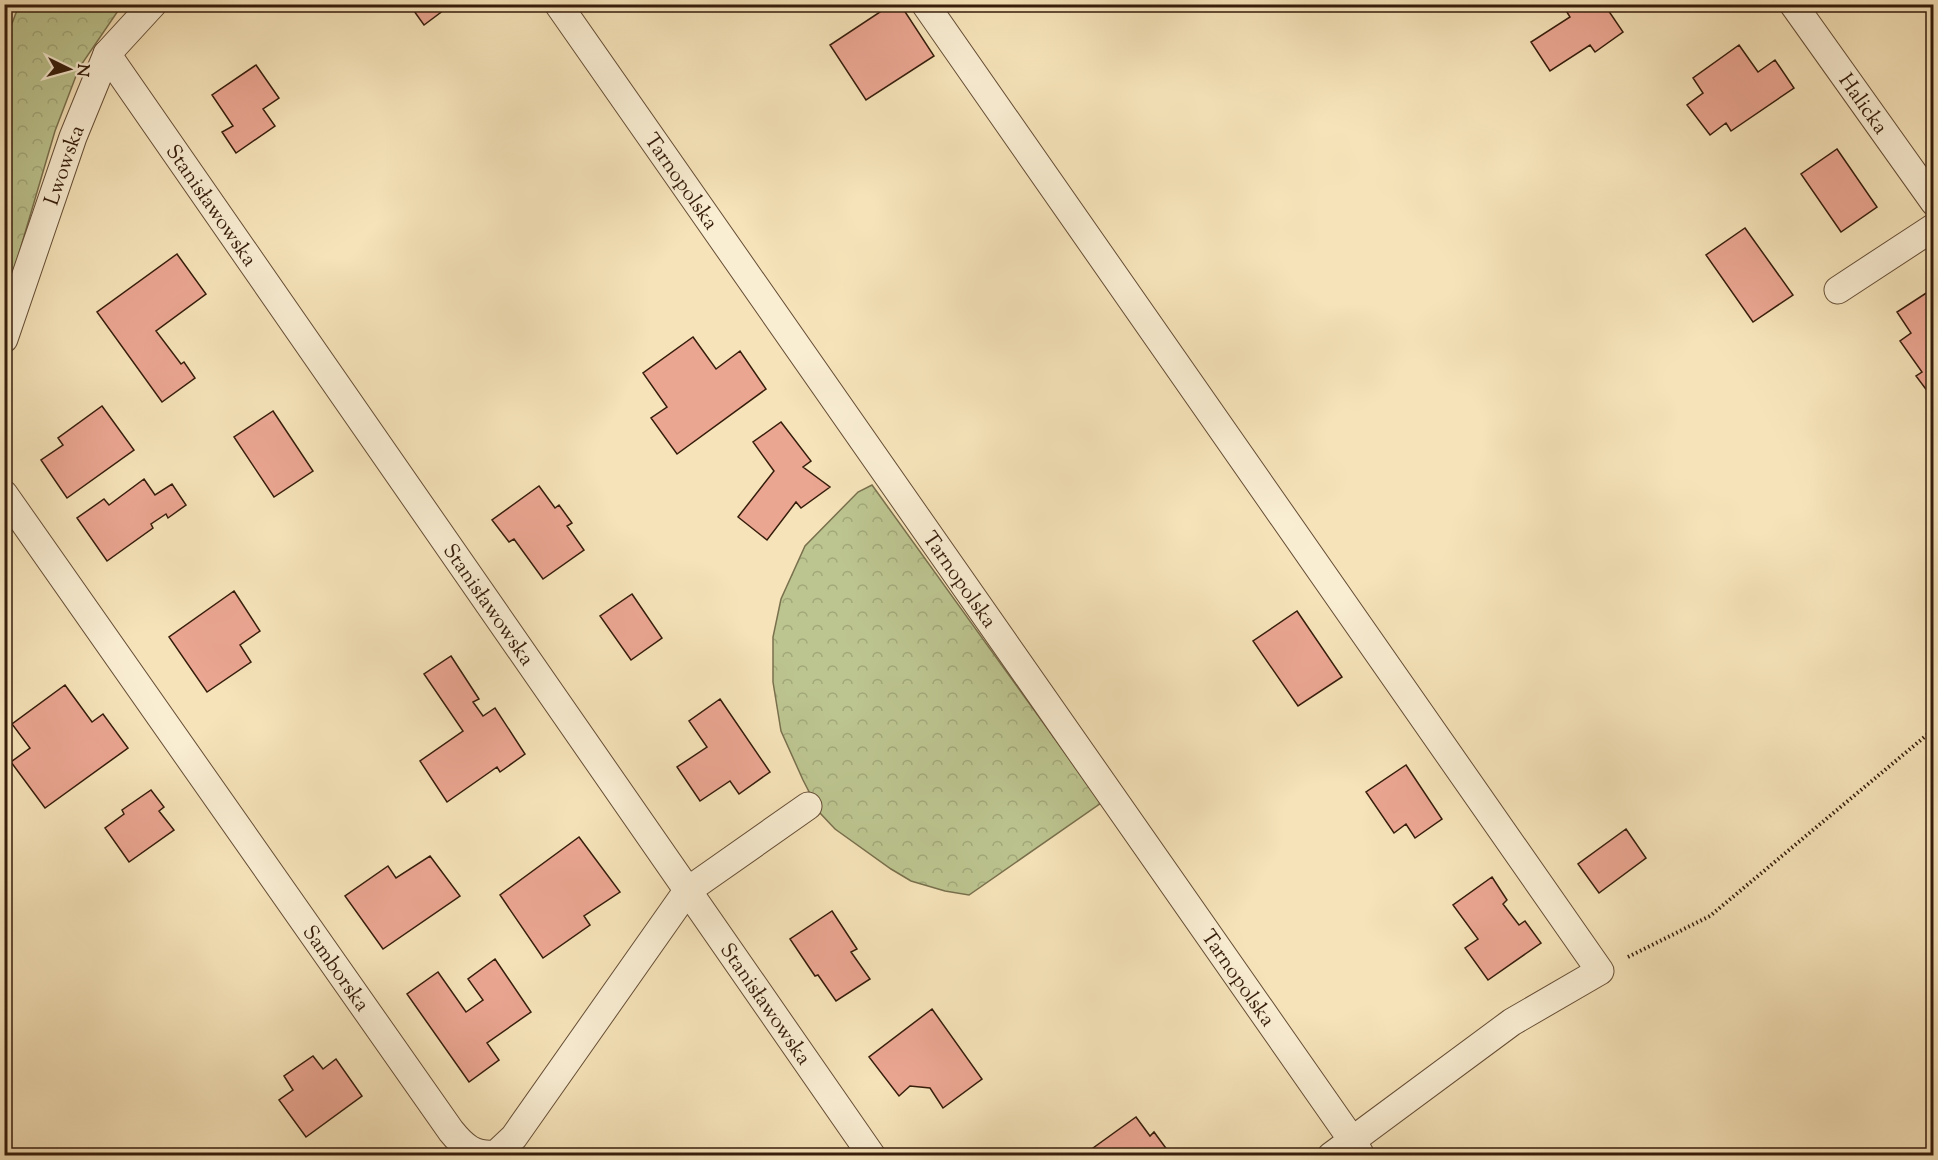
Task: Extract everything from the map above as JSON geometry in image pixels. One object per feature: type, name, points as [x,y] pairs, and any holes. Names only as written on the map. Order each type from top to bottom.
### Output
[{"type":"street","name":"Lwowska","points":[[4,339],[73,137],[107,54],[153,4]]},
{"type":"street","name":"Tarnopolska","points":[[558,4],[1348,1150]]},
{"type":"street","points":[[925,4],[1600,971],[1512,1022],[1348,1150]]},
{"type":"street","name":"Halicka","points":[[1793,4],[1934,202]]},
{"type":"street","name":"Stanisławowska","points":[[107,54],[872,1155]]},
{"type":"street","points":[[1838,290],[1934,227]]},
{"type":"street","name":"Samborska","points":[[4,494],[463,1146],[477,1153],[496,1154],[514,1137],[687,891]]},
{"type":"street","points":[[687,891],[808,806]]},
{"type":"path","points":[[1600,971],[1710,916],[1934,729]]},
{"type":"green space","points":[[19,5],[122,5],[79,68],[55,131],[5,301],[5,42]]},
{"type":"green space","points":[[872,485],[1101,803],[969,895],[911,881],[835,829],[820,813],[781,731],[773,682],[773,637],[781,599],[805,546],[858,492]]},
{"type":"building","points":[[409,4],[452,4],[424,25]]},
{"type":"building","points":[[892,4],[900,4],[934,56],[866,100],[830,45]]},
{"type":"building","points":[[1562,4],[1604,4],[1623,32],[1595,52],[1590,45],[1550,71],[1531,42],[1570,17]]},
{"type":"building","points":[[1739,45],[1758,72],[1775,60],[1794,88],[1731,131],[1726,123],[1710,135],[1687,105],[1703,93],[1693,78]]},
{"type":"building","points":[[256,65],[279,98],[263,109],[275,126],[236,153],[222,132],[233,126],[212,95]]},
{"type":"building","points":[[1837,149],[1877,207],[1841,232],[1801,174]]},
{"type":"building","points":[[1745,228],[1793,295],[1753,322],[1706,255]]},
{"type":"building","points":[[177,254],[206,294],[156,331],[181,364],[184,362],[195,378],[162,402],[97,312]]},
{"type":"building","points":[[1934,288],[1934,400],[1916,376],[1922,372],[1900,341],[1911,333],[1897,312]]},
{"type":"building","points":[[693,337],[716,369],[740,351],[766,389],[677,454],[651,418],[667,407],[643,373]]},
{"type":"building","points":[[102,406],[134,450],[67,498],[41,460],[63,445],[58,438]]},
{"type":"building","points":[[273,411],[313,471],[274,497],[234,437]]},
{"type":"building","points":[[781,422],[811,461],[803,467],[830,487],[801,508],[796,502],[767,540],[738,517],[774,471],[753,442]]},
{"type":"building","points":[[144,479],[155,495],[172,484],[186,505],[168,518],[166,514],[151,524],[153,528],[107,561],[77,518],[104,499],[109,505]]},
{"type":"building","points":[[539,486],[555,508],[559,505],[572,523],[567,526],[584,550],[543,579],[514,539],[509,542],[492,520]]},
{"type":"building","points":[[234,591],[260,631],[240,645],[251,662],[207,692],[169,637]]},
{"type":"building","points":[[632,594],[662,638],[631,660],[600,616]]},
{"type":"building","points":[[1297,611],[1342,677],[1298,706],[1253,641]]},
{"type":"building","points":[[451,656],[479,699],[473,702],[483,716],[495,708],[525,754],[500,772],[497,767],[447,802],[420,761],[463,731],[424,674]]},
{"type":"building","points":[[65,685],[92,722],[103,714],[128,748],[45,808],[11,762],[30,748],[12,724]]},
{"type":"building","points":[[720,699],[770,772],[739,794],[730,781],[700,801],[677,767],[707,747],[689,721]]},
{"type":"building","points":[[1406,765],[1442,819],[1415,838],[1406,824],[1394,833],[1366,792]]},
{"type":"building","points":[[151,790],[164,807],[159,811],[174,830],[129,862],[105,828],[124,814],[122,810]]},
{"type":"building","points":[[1626,829],[1646,858],[1599,893],[1578,864]]},
{"type":"building","points":[[579,837],[620,892],[584,916],[590,925],[543,958],[500,895]]},
{"type":"building","points":[[430,856],[460,896],[383,949],[345,896],[388,866],[396,878]]},
{"type":"building","points":[[1492,877],[1507,900],[1503,904],[1519,925],[1525,921],[1541,943],[1488,980],[1465,948],[1478,939],[1453,905]]},
{"type":"building","points":[[832,911],[857,949],[851,952],[870,979],[836,1001],[818,975],[815,976],[790,939]]},
{"type":"building","points":[[495,959],[531,1012],[487,1043],[499,1060],[469,1082],[407,994],[438,972],[466,1012],[483,1000],[468,979]]},
{"type":"building","points":[[932,1009],[982,1079],[943,1108],[930,1088],[910,1086],[899,1096],[869,1057]]},
{"type":"building","points":[[313,1056],[323,1069],[336,1059],[362,1096],[306,1137],[279,1100],[293,1090],[284,1076]]},
{"type":"building","points":[[1136,1117],[1150,1136],[1154,1132],[1168,1151],[1164,1156],[1082,1156]]}]
